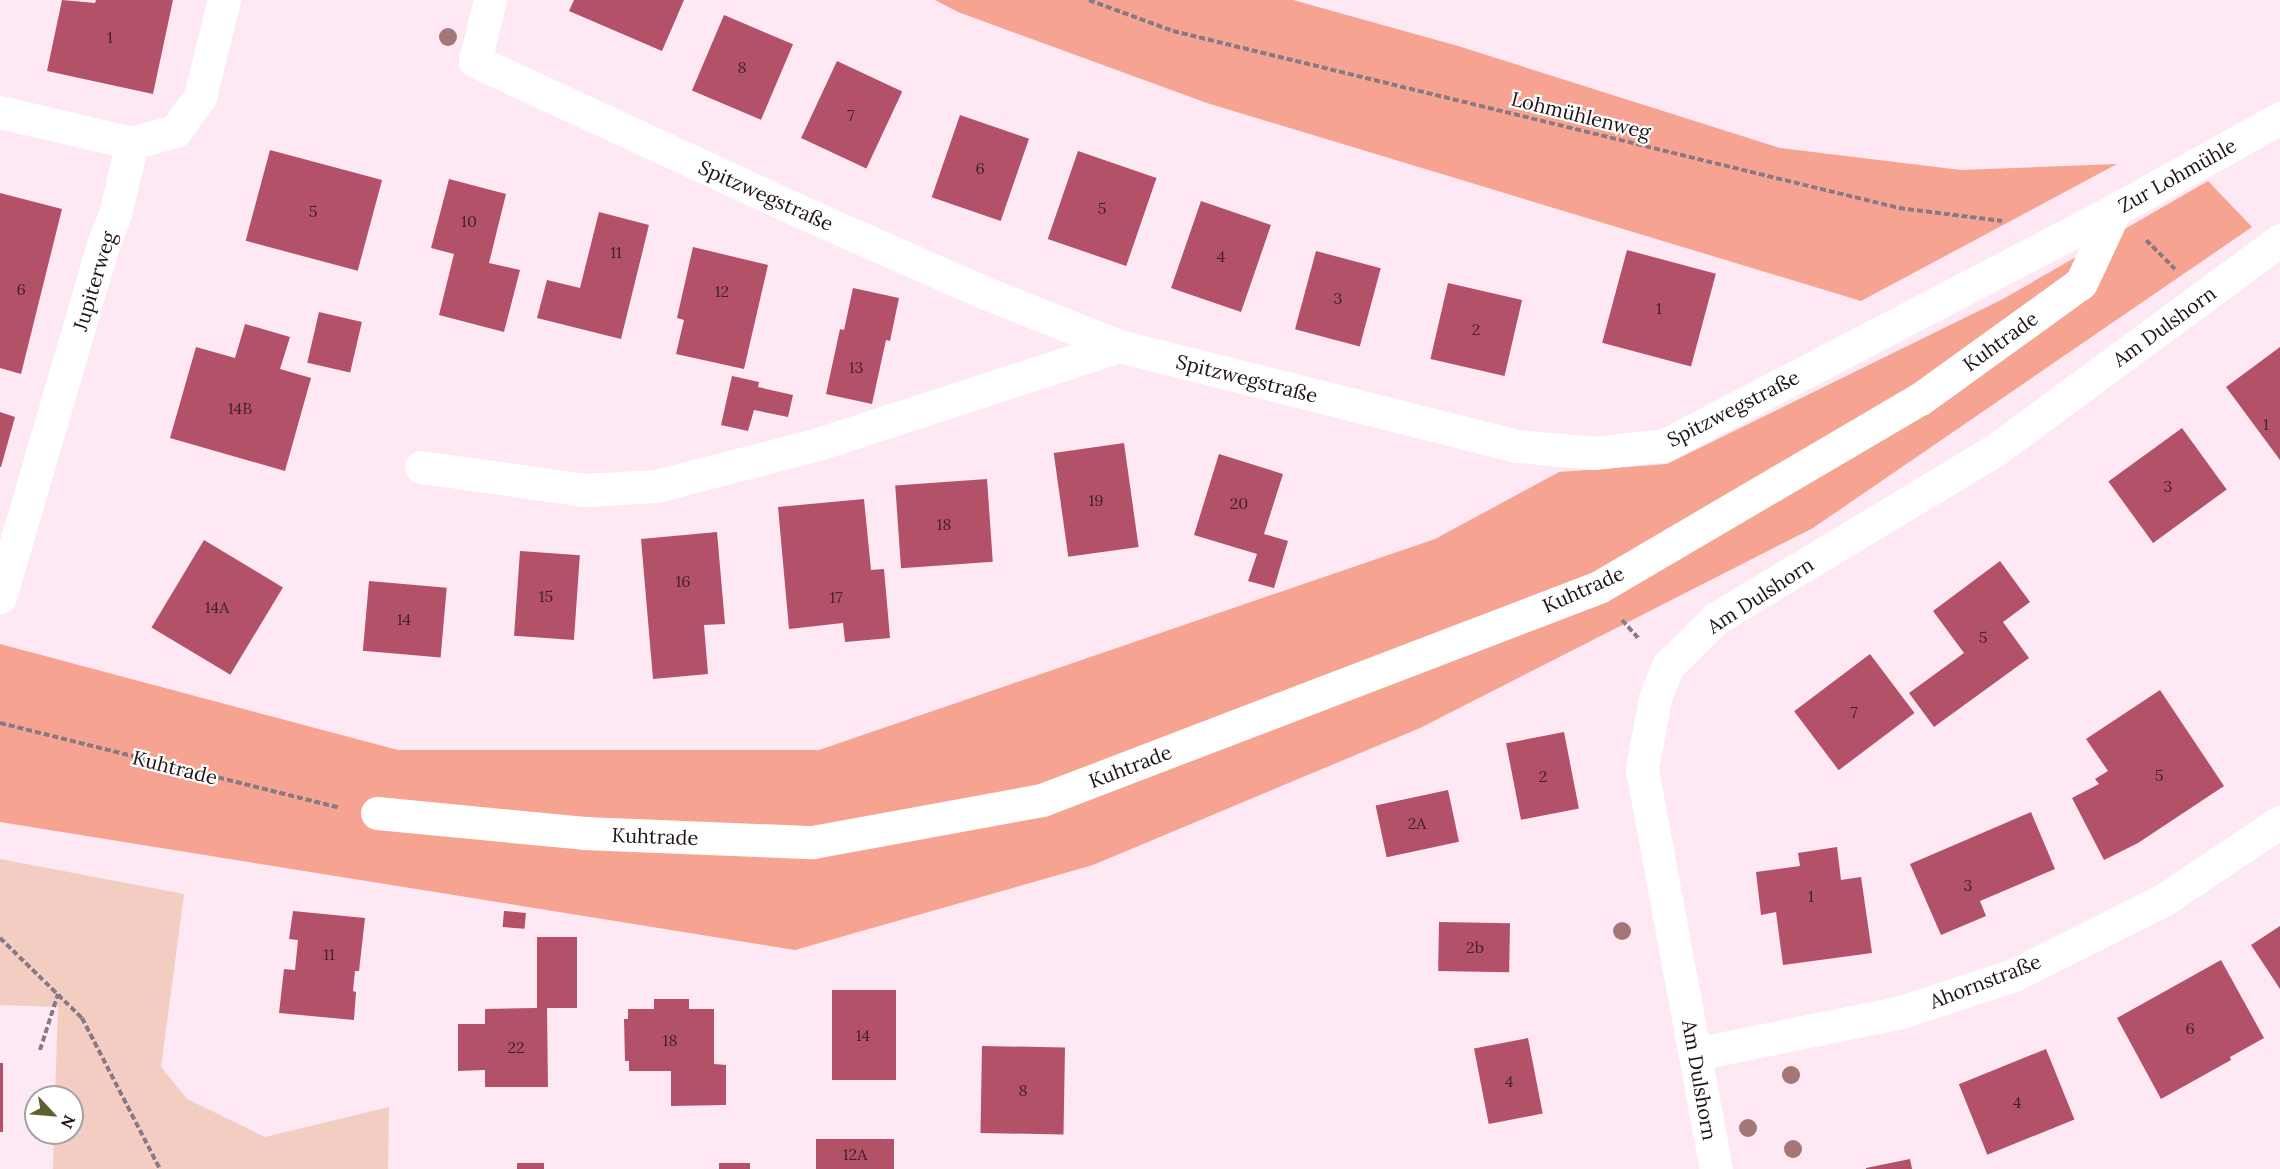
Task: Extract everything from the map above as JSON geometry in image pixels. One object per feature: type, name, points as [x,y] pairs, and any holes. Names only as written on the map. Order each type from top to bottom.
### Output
[{"type":"street","points":[[0,112],[132,143],[175,131],[200,97],[224,0]]},
{"type":"street","name":"Spitzwegstraße","points":[[490,0],[475,61],[797,210],[978,290],[1119,346],[1518,446],[1594,453],[1665,445],[2073,230]]},
{"type":"street","name":"Zur Lohmühle","points":[[2073,230],[2115,210],[2280,118]]},
{"type":"street","name":"Jupiterweg","points":[[0,597],[103,244],[115,214],[132,143]]},
{"type":"street","name":"Kuhtrade","points":[[377,813],[584,833],[813,842],[1042,800],[1599,587],[1920,399],[2081,283],[2115,210]]},
{"type":"street","name":"Am Dulshorn","points":[[1716,1169],[1642,769],[1655,698],[1668,666],[1715,619],[1994,451],[2280,240]]},
{"type":"street","points":[[421,467],[585,490],[656,486],[818,444],[1119,346]]},
{"type":"street","name":"Ahornstraße","points":[[1695,1054],[1901,1012],[2014,975],[2165,899],[2280,822]]},
{"type":"path","name":"Lohmühlenweg","points":[[1089,0],[1173,31],[1899,208],[2073,230]]},
{"type":"path","points":[[2115,210],[2204,296]]},
{"type":"path","points":[[1599,587],[1630,631],[1668,666]]},
{"type":"path","name":"Kuhtrade","points":[[0,723],[313,802],[377,813]]},
{"type":"path","points":[[0,938],[82,1018],[160,1169]]},
{"type":"path","points":[[40,1050],[58,994]]},
{"type":"shaded area","points":[[935,0],[1293,0],[1458,46],[1780,148],[1961,170],[2117,164],[1861,301],[1207,103],[958,12]]},
{"type":"shaded area","points":[[2208,181],[2252,227],[1813,528],[1420,728],[1093,865],[795,950],[0,822],[0,644],[398,750],[819,750],[1435,539],[1559,472],[1667,464],[2003,299]]},
{"type":"shaded area","points":[[0,859],[184,894],[161,1067],[187,1099],[265,1137],[389,1107],[388,1169],[53,1169],[54,1145],[84,1145],[84,1085],[55,1085],[58,1007],[0,1005]]},
{"type":"building","points":[[62,0],[95,3],[96,0],[173,0],[153,94],[47,71]]},
{"type":"building","points":[[574,0],[684,0],[662,51],[569,11]]},
{"type":"building","points":[[724,15],[793,44],[761,120],[692,90]]},
{"type":"building","points":[[837,61],[902,91],[866,168],[801,138]]},
{"type":"building","points":[[960,115],[1029,139],[1001,221],[932,197]]},
{"type":"building","points":[[270,150],[382,180],[358,271],[246,241]]},
{"type":"building","points":[[1078,151],[1156,178],[1126,266],[1048,239]]},
{"type":"building","points":[[449,179],[506,194],[489,263],[520,270],[504,332],[439,315],[454,254],[431,248]]},
{"type":"building","points":[[0,193],[62,209],[21,374],[0,368]]},
{"type":"building","points":[[1201,201],[1271,225],[1241,312],[1171,288]]},
{"type":"building","points":[[599,212],[649,225],[621,339],[537,318],[547,280],[580,288]]},
{"type":"building","points":[[693,247],[768,265],[744,369],[676,354],[684,320],[677,318]]},
{"type":"building","points":[[1627,250],[1716,274],[1691,367],[1602,343]]},
{"type":"building","points":[[1316,251],[1381,268],[1360,347],[1295,329]]},
{"type":"building","points":[[1448,283],[1522,300],[1505,376],[1430,359]]},
{"type":"building","points":[[853,288],[899,298],[890,341],[886,340],[872,404],[826,394],[840,329],[844,330]]},
{"type":"building","points":[[319,312],[362,322],[350,373],[307,363]]},
{"type":"building","points":[[245,324],[290,337],[280,369],[311,378],[285,471],[170,438],[196,347],[235,358]]},
{"type":"building","points":[[2280,347],[2280,460],[2226,387]]},
{"type":"building","points":[[732,376],[759,382],[758,387],[793,395],[788,417],[754,410],[748,431],[721,425]]},
{"type":"building","points":[[0,412],[15,417],[1,467],[0,467]]},
{"type":"building","points":[[2182,428],[2227,489],[2153,543],[2108,481]]},
{"type":"building","points":[[1124,443],[1139,547],[1068,557],[1054,453]]},
{"type":"building","points":[[1219,454],[1283,474],[1264,534],[1288,541],[1274,588],[1248,581],[1257,554],[1194,535]]},
{"type":"building","points":[[987,479],[993,562],[901,568],[895,485]]},
{"type":"building","points":[[864,499],[871,570],[884,569],[890,638],[845,642],[843,623],[789,629],[778,507]]},
{"type":"building","points":[[717,532],[725,624],[704,625],[708,674],[653,679],[641,539]]},
{"type":"building","points":[[204,540],[283,587],[230,675],[151,627]]},
{"type":"building","points":[[520,551],[580,555],[574,640],[514,636]]},
{"type":"building","points":[[2000,561],[2030,602],[2003,622],[2029,658],[1934,727],[1909,693],[1964,653],[1933,611]]},
{"type":"building","points":[[369,581],[447,588],[441,658],[363,651]]},
{"type":"building","points":[[1870,654],[1915,713],[1839,770],[1794,711]]},
{"type":"building","points":[[2160,690],[2224,786],[2138,843],[2104,860],[2072,798],[2099,784],[2095,779],[2108,771],[2086,739]]},
{"type":"building","points":[[1564,732],[1579,809],[1521,820],[1506,743]]},
{"type":"building","points":[[1448,790],[1459,842],[1387,857],[1376,805]]},
{"type":"building","points":[[2031,812],[2055,869],[1980,901],[1986,916],[1941,935],[1910,864]]},
{"type":"building","points":[[1837,847],[1841,880],[1861,877],[1872,953],[1783,965],[1776,912],[1761,915],[1756,872],[1800,866],[1798,853]]},
{"type":"building","points":[[293,911],[365,918],[359,971],[355,971],[354,1020],[279,1013],[284,969],[295,970],[298,940],[289,939]]},
{"type":"building","points":[[504,911],[526,913],[525,929],[503,927]]},
{"type":"building","points":[[1439,922],[1510,923],[1509,972],[1438,971]]},
{"type":"building","points":[[2280,926],[2280,989],[2251,945]]},
{"type":"building","points":[[537,937],[577,937],[577,1008],[547,1008],[548,1087],[485,1087],[485,1070],[458,1071],[458,1024],[485,1024],[485,1009],[537,1008]]},
{"type":"building","points":[[2221,960],[2264,1038],[2230,1057],[2231,1060],[2161,1099],[2117,1018]]},
{"type":"building","points":[[832,990],[896,990],[896,1080],[832,1080]]},
{"type":"building","points":[[654,999],[689,999],[689,1009],[714,1009],[714,1064],[726,1065],[726,1105],[671,1106],[671,1071],[629,1071],[629,1061],[625,1061],[624,1019],[628,1019],[628,1009],[654,1009]]},
{"type":"building","points":[[1528,1038],[1543,1114],[1489,1124],[1474,1048]]},
{"type":"building","points":[[982,1046],[1065,1047],[1063,1134],[980,1133]]},
{"type":"building","points":[[2046,1049],[2074,1119],[1987,1155],[1959,1084]]},
{"type":"building","points":[[0,1063],[3,1063],[3,1132],[0,1132]]},
{"type":"building","points":[[816,1139],[894,1139],[894,1169],[816,1169]]},
{"type":"building","points":[[1910,1159],[1912,1169],[1866,1169],[1866,1168]]},
{"type":"building","points":[[517,1163],[544,1163],[544,1169],[517,1169]]},
{"type":"building","points":[[719,1163],[750,1163],[750,1169],[719,1169]]}]
